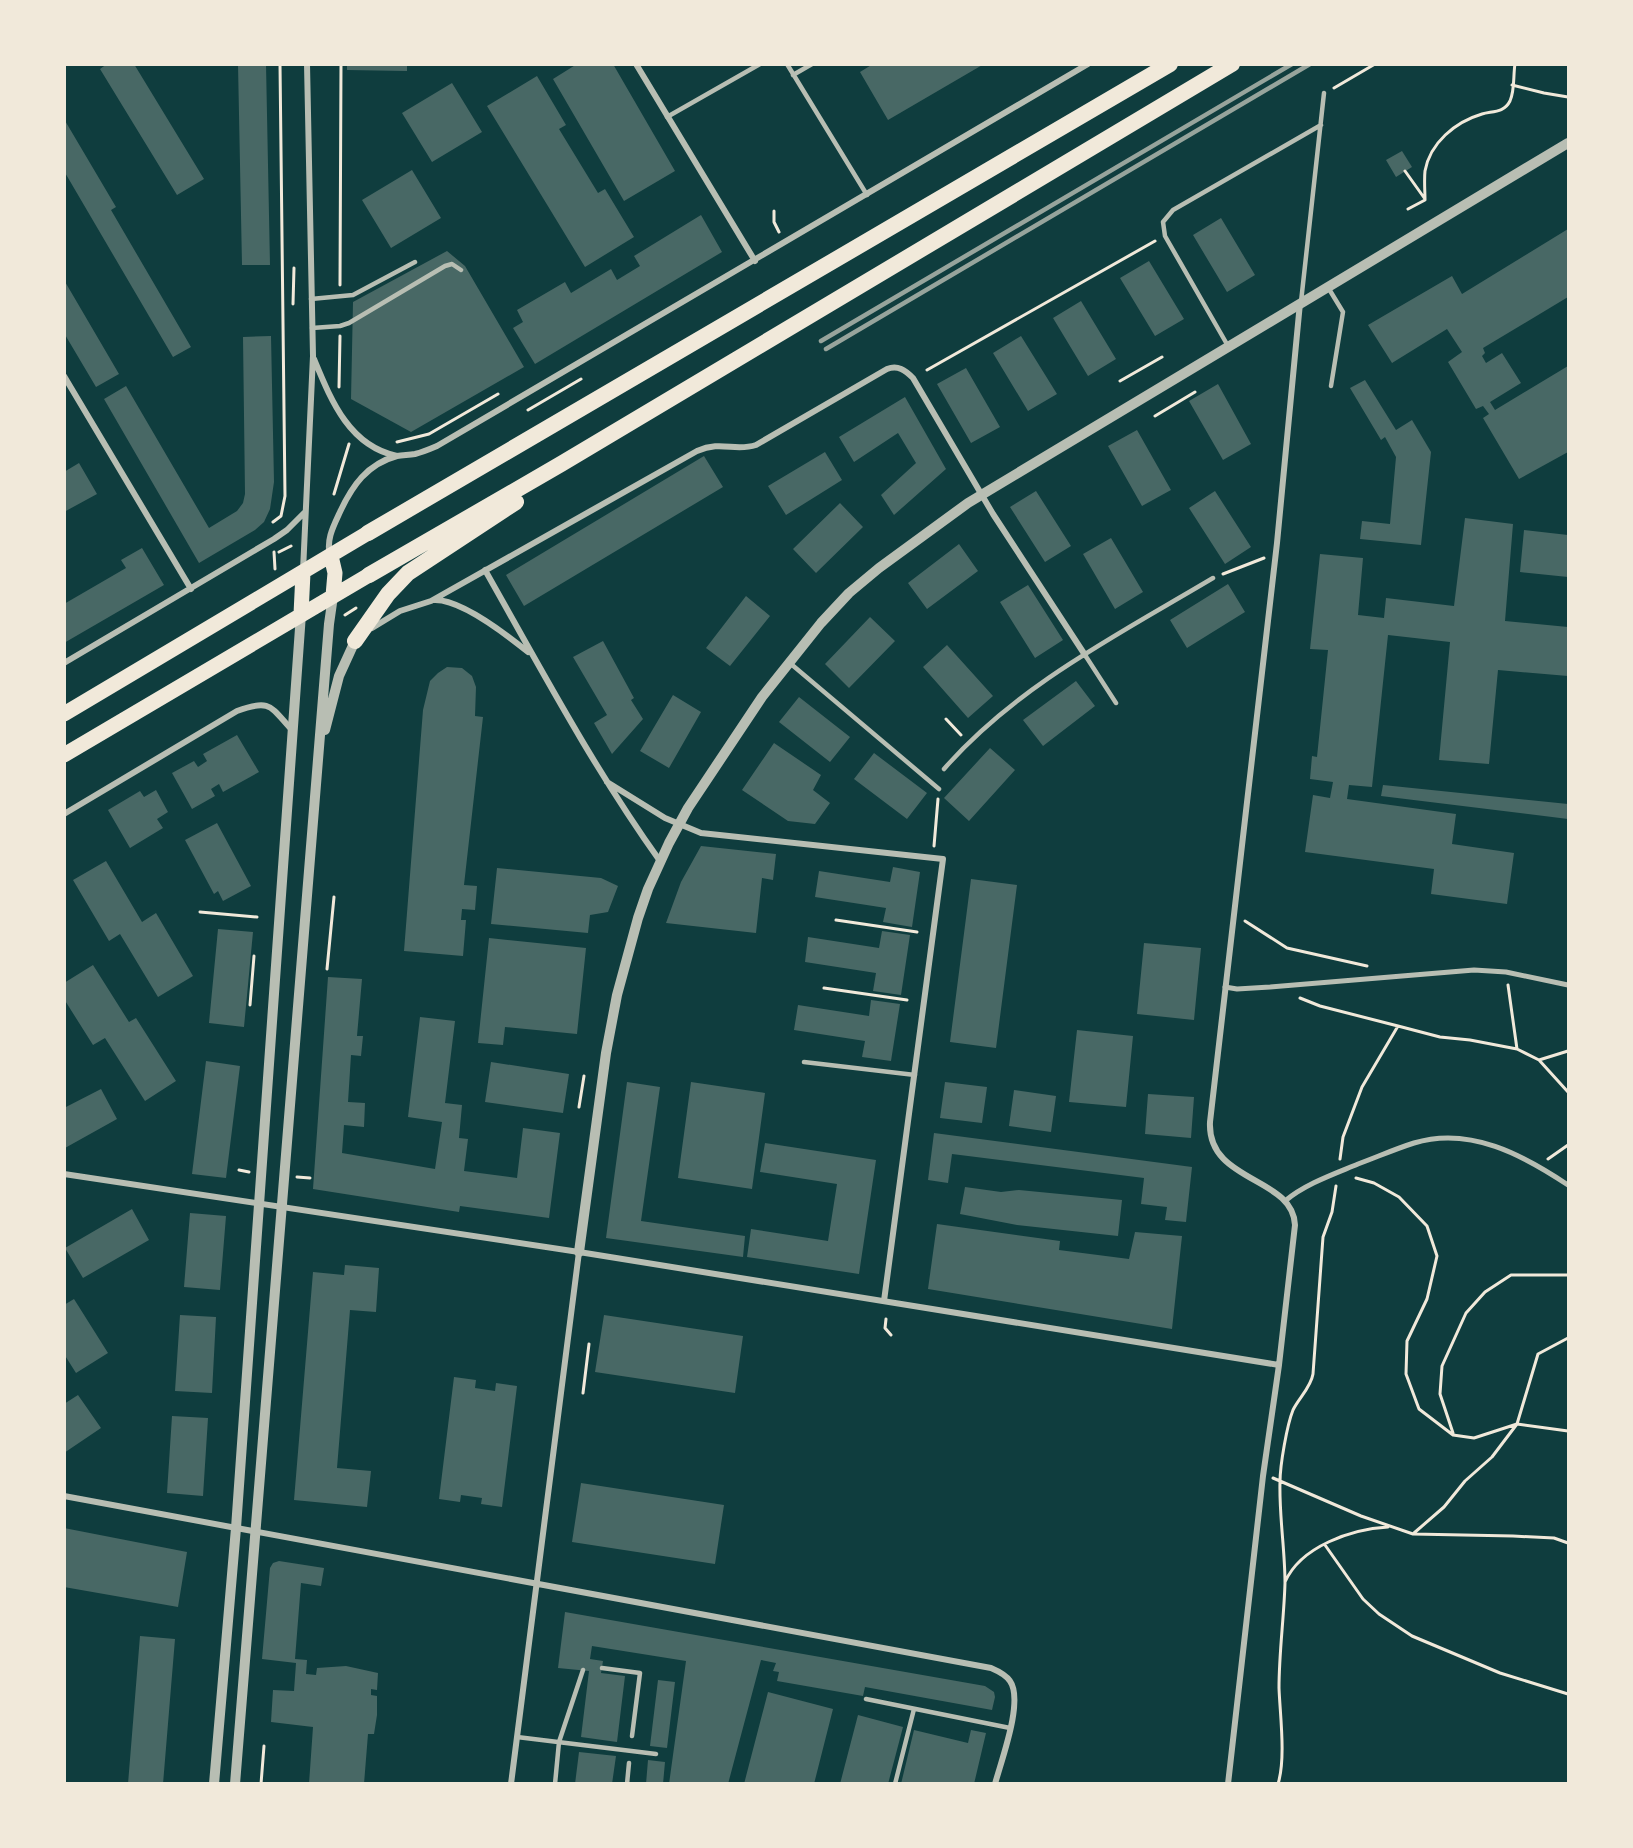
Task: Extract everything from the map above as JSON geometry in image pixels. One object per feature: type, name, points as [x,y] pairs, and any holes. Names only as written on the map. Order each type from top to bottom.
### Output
[{"type":"highway","points":[[368,533],[1170,64]]},
{"type":"highway","points":[[369,575],[561,464],[1232,64]]},
{"type":"highway","points":[[355,640],[382,602],[408,573],[543,485],[561,464]]},
{"type":"main road","points":[[64,714],[368,533]]},
{"type":"main road","points":[[331,556],[335,573],[333,596]]},
{"type":"main road","points":[[301,614],[303,573]]},
{"type":"main road","points":[[64,755],[369,575]]},
{"type":"street","points":[[303,573],[313,356],[307,64]]},
{"type":"street","points":[[636,64],[756,261]]},
{"type":"street","points":[[331,556],[328,543],[332,530],[351,488],[365,472],[397,456],[416,454],[437,446],[756,261],[1088,64]]},
{"type":"street","points":[[511,1784],[579,1252],[616,995],[638,918],[660,861],[679,825],[755,708],[789,662],[825,618],[858,585],[892,557],[981,494],[1569,143]]},
{"type":"street","points":[[1228,1784],[1263,1476],[1295,1231],[1293,1214],[1285,1201],[1272,1190],[1243,1175],[1217,1151],[1211,1136],[1210,1116],[1276,554],[1300,303]]},
{"type":"street","points":[[313,356],[330,397],[349,426],[370,447],[397,456]]},
{"type":"street","points":[[318,756],[339,676],[355,640],[385,618],[431,600],[697,451],[714,445],[748,447],[756,445],[887,369],[897,367],[913,378],[981,494],[1085,655]]},
{"type":"street","points":[[64,376],[191,589]]},
{"type":"street","points":[[64,663],[282,534],[304,513]]},
{"type":"street","points":[[485,570],[531,655],[607,782],[660,861]]},
{"type":"street","points":[[235,1784],[333,596]]},
{"type":"street","points":[[431,600],[455,604],[497,629],[531,655]]},
{"type":"street","points":[[214,1784],[236,1528],[301,614]]},
{"type":"street","points":[[64,814],[232,713],[248,707],[269,707],[282,716],[292,731]]},
{"type":"street","points":[[607,782],[679,825],[705,834],[933,856],[944,861],[884,1301]]},
{"type":"street","points":[[1225,987],[1270,987],[1474,970],[1506,972],[1569,985]]},
{"type":"street","points":[[1285,1201],[1294,1193],[1337,1173],[1415,1143],[1438,1139],[1478,1141],[1501,1148],[1538,1165],[1569,1185]]},
{"type":"street","points":[[64,1174],[579,1252],[1279,1365]]},
{"type":"street","points":[[64,1496],[991,1668],[1010,1680],[1015,1691],[1010,1728],[995,1784]]},
{"type":"lane","points":[[667,117],[760,64]]},
{"type":"lane","points":[[787,64],[867,195]]},
{"type":"lane","points":[[793,75],[812,64]]},
{"type":"lane","points":[[1300,303],[1324,93]]},
{"type":"lane","points":[[1228,346],[1165,236],[1163,222],[1173,210],[1321,125]]},
{"type":"lane","points":[[311,299],[353,295],[415,262]]},
{"type":"lane","points":[[312,328],[340,328],[445,266],[452,264],[461,270]]},
{"type":"lane","points":[[1328,287],[1342,312],[1331,386]]},
{"type":"lane","points":[[944,769],[968,743],[1031,690],[1213,578]]},
{"type":"lane","points":[[1085,655],[1116,703]]},
{"type":"lane","points":[[789,662],[939,789]]},
{"type":"lane","points":[[804,1062],[915,1075]]},
{"type":"lane","points":[[602,1668],[639,1673],[632,1736]]},
{"type":"lane","points":[[555,1784],[559,1742],[583,1670]]},
{"type":"lane","points":[[866,1699],[1010,1728]]},
{"type":"lane","points":[[895,1784],[914,1709]]},
{"type":"lane","points":[[517,1737],[656,1754]]},
{"type":"lane","points":[[627,1784],[629,1764]]},
{"type":"path","points":[[273,522],[280,516],[285,496],[280,64]]},
{"type":"path","points":[[340,295],[341,64]]},
{"type":"path","points":[[1324,93],[1375,64]]},
{"type":"path","points":[[1425,200],[1425,172],[1437,143],[1452,129],[1479,115],[1501,111],[1510,102],[1515,64]]},
{"type":"path","points":[[1513,85],[1569,97]]},
{"type":"path","points":[[1405,171],[1425,200]]},
{"type":"path","points":[[1408,209],[1425,200]]},
{"type":"path","points":[[774,211],[774,222],[784,244]]},
{"type":"path","points":[[927,370],[1165,236]]},
{"type":"path","points":[[293,304],[294,268]]},
{"type":"path","points":[[339,395],[340,328]]},
{"type":"path","points":[[1120,381],[1162,357]]},
{"type":"path","points":[[528,410],[581,379]]},
{"type":"path","points":[[1155,416],[1195,392]]},
{"type":"path","points":[[393,442],[429,435]]},
{"type":"path","points":[[333,495],[352,439]]},
{"type":"path","points":[[274,554],[293,545]]},
{"type":"path","points":[[274,547],[275,572]]},
{"type":"path","points":[[1213,578],[1276,554]]},
{"type":"path","points":[[946,719],[968,743]]},
{"type":"path","points":[[934,841],[939,789]]},
{"type":"path","points":[[327,969],[334,897]]},
{"type":"path","points":[[200,912],[257,917]]},
{"type":"path","points":[[1234,913],[1287,948],[1356,963],[1400,976]]},
{"type":"path","points":[[836,920],[917,932]]},
{"type":"path","points":[[250,1005],[254,956]]},
{"type":"path","points":[[1506,972],[1517,1048]]},
{"type":"path","points":[[1270,987],[1320,1005],[1440,1037],[1517,1048],[1539,1060],[1569,1092]]},
{"type":"path","points":[[824,988],[907,1000]]},
{"type":"path","points":[[1278,1784],[1281,1776],[1282,1748],[1279,1687],[1280,1636],[1285,1584],[1280,1529],[1280,1480],[1292,1414],[1299,1398],[1312,1381],[1323,1237],[1332,1212],[1343,1137],[1362,1087],[1398,1026]]},
{"type":"path","points":[[1539,1060],[1569,1051]]},
{"type":"path","points":[[579,1107],[584,1076]]},
{"type":"path","points":[[1538,1165],[1569,1145]]},
{"type":"path","points":[[239,1170],[251,1172]]},
{"type":"path","points":[[1337,1173],[1374,1184],[1399,1197],[1427,1226],[1437,1256],[1427,1299],[1407,1341],[1406,1374],[1419,1409],[1453,1435],[1474,1438],[1517,1424],[1569,1431]]},
{"type":"path","points":[[295,1177],[310,1178]]},
{"type":"path","points":[[1453,1435],[1440,1394],[1442,1366],[1466,1313],[1485,1292],[1511,1275],[1569,1275]]},
{"type":"path","points":[[1562,1276],[1569,1280]]},
{"type":"path","points":[[886,1319],[885,1328],[891,1335]]},
{"type":"path","points":[[1413,1534],[1444,1507],[1465,1481],[1492,1457],[1517,1424],[1538,1354],[1568,1339]]},
{"type":"path","points":[[583,1392],[590,1344]]},
{"type":"path","points":[[1263,1476],[1280,1480],[1361,1516],[1413,1534],[1554,1538],[1569,1543]]},
{"type":"path","points":[[1285,1584],[1297,1563],[1325,1545],[1359,1532],[1392,1527]]},
{"type":"path","points":[[1325,1545],[1363,1599],[1379,1614],[1412,1636],[1500,1673],[1569,1694]]},
{"type":"path","points":[[261,1784],[264,1746]]},
{"type":"building","points":[[107,64],[134,64],[204,179],[177,195],[100,69]]},
{"type":"building","points":[[238,64],[266,64],[270,265],[242,265]]},
{"type":"building","points":[[347,64],[407,64],[407,71],[347,70]]},
{"type":"building","points":[[577,64],[613,64],[675,171],[624,201],[553,79]]},
{"type":"building","points":[[873,64],[984,64],[888,120],[860,72]]},
{"type":"building","points":[[537,76],[566,125],[559,129],[598,193],[605,189],[634,237],[585,267],[487,106]]},
{"type":"building","points":[[452,83],[482,132],[432,162],[402,113]]},
{"type":"building","points":[[64,119],[116,207],[111,210],[191,347],[173,357],[64,171]]},
{"type":"building","points":[[1402,151],[1412,167],[1396,177],[1386,160]]},
{"type":"building","points":[[412,170],[441,218],[391,248],[362,200]]},
{"type":"building","points":[[701,215],[722,252],[535,364],[513,328],[523,322],[517,310],[565,282],[571,293],[611,269],[617,280],[640,266],[634,256]]},
{"type":"building","points":[[1221,218],[1255,275],[1227,292],[1193,235]]},
{"type":"building","points":[[1568,229],[1568,297],[1483,348],[1485,353],[1482,356],[1486,363],[1502,353],[1521,383],[1490,402],[1495,410],[1568,366],[1568,452],[1519,479],[1483,418],[1489,414],[1483,406],[1476,409],[1448,362],[1462,352],[1447,329],[1392,363],[1368,325],[1452,276],[1462,294]]},
{"type":"building","points":[[447,251],[465,266],[524,367],[411,432],[351,399],[353,302]]},
{"type":"building","points":[[1149,261],[1184,319],[1155,336],[1120,278]]},
{"type":"building","points":[[64,280],[119,374],[96,387],[64,333]]},
{"type":"building","points":[[1081,301],[1116,359],[1088,376],[1053,318]]},
{"type":"building","points":[[271,336],[274,482],[270,509],[264,522],[255,530],[199,563],[104,399],[126,386],[209,528],[237,511],[243,503],[245,494],[243,337]]},
{"type":"building","points":[[1021,336],[1057,394],[1028,411],[993,353]]},
{"type":"building","points":[[966,368],[1000,427],[971,443],[937,384]]},
{"type":"building","points":[[1365,380],[1396,430],[1412,420],[1431,452],[1421,545],[1360,539],[1362,521],[1390,524],[1396,457],[1385,437],[1381,440],[1350,388]]},
{"type":"building","points":[[1218,384],[1251,444],[1223,460],[1189,401]]},
{"type":"building","points":[[905,397],[946,469],[894,515],[881,495],[916,463],[898,433],[854,462],[839,437]]},
{"type":"building","points":[[1137,430],[1171,490],[1142,506],[1108,446]]},
{"type":"building","points":[[825,452],[842,480],[786,515],[768,486]]},
{"type":"building","points":[[704,456],[723,487],[524,606],[506,575]]},
{"type":"building","points":[[79,463],[97,494],[64,512],[64,472]]},
{"type":"building","points":[[1036,491],[1071,546],[1045,562],[1010,507]]},
{"type":"building","points":[[1215,491],[1251,547],[1225,564],[1189,508]]},
{"type":"building","points":[[840,503],[863,527],[816,573],[793,549]]},
{"type":"building","points":[[1465,518],[1513,524],[1505,621],[1568,627],[1568,676],[1498,670],[1489,764],[1439,760],[1450,642],[1388,635],[1372,787],[1349,785],[1347,799],[1456,814],[1452,844],[1514,853],[1507,904],[1431,894],[1434,869],[1305,852],[1313,795],[1330,798],[1333,782],[1310,779],[1312,756],[1317,757],[1328,650],[1310,649],[1320,554],[1363,558],[1358,615],[1384,618],[1386,598],[1454,606]]},
{"type":"building","points":[[1524,530],[1568,535],[1568,577],[1520,572]]},
{"type":"building","points":[[1111,538],[1143,592],[1115,609],[1083,554]]},
{"type":"building","points":[[959,544],[978,571],[927,609],[908,583]]},
{"type":"building","points":[[142,548],[164,585],[64,643],[64,604],[126,568],[121,560]]},
{"type":"building","points":[[1228,584],[1245,612],[1187,648],[1170,620]]},
{"type":"building","points":[[1028,585],[1063,640],[1035,658],[1000,602]]},
{"type":"building","points":[[746,596],[770,616],[730,666],[706,648]]},
{"type":"building","points":[[870,617],[895,641],[849,688],[825,664]]},
{"type":"building","points":[[603,641],[634,698],[631,700],[643,719],[612,754],[594,723],[607,715],[573,657]]},
{"type":"building","points":[[947,645],[993,696],[968,718],[923,667]]},
{"type":"building","points":[[447,667],[462,668],[472,676],[476,687],[475,716],[483,717],[464,885],[477,886],[475,910],[462,909],[461,920],[466,920],[463,956],[404,951],[423,710],[430,681]]},
{"type":"building","points":[[1076,681],[1095,706],[1043,746],[1023,720]]},
{"type":"building","points":[[673,695],[701,712],[669,768],[640,751]]},
{"type":"building","points":[[799,697],[850,737],[830,762],[779,722]]},
{"type":"building","points":[[237,735],[259,772],[223,792],[219,784],[211,789],[215,796],[192,809],[172,773],[194,761],[198,767],[207,761],[203,754]]},
{"type":"building","points":[[774,743],[821,775],[813,790],[830,803],[815,824],[788,821],[742,790]]},
{"type":"building","points":[[990,748],[1015,770],[969,821],[944,798]]},
{"type":"building","points":[[874,753],[927,793],[907,819],[854,779]]},
{"type":"building","points":[[1383,785],[1568,804],[1568,819],[1381,796]]},
{"type":"building","points":[[156,790],[168,812],[157,819],[163,828],[130,848],[108,810],[140,791],[144,797]]},
{"type":"building","points":[[217,823],[251,886],[223,901],[218,891],[214,894],[185,840]]},
{"type":"building","points":[[701,846],[776,854],[773,880],[762,878],[756,933],[666,923],[681,882]]},
{"type":"building","points":[[106,861],[142,922],[156,913],[193,976],[158,997],[120,934],[109,941],[73,880]]},
{"type":"building","points":[[893,867],[920,872],[912,927],[883,922],[886,908],[815,897],[819,871],[890,882]]},
{"type":"building","points":[[497,868],[601,878],[618,886],[608,912],[590,915],[588,933],[491,924]]},
{"type":"building","points":[[971,879],[1017,885],[996,1048],[950,1042]]},
{"type":"building","points":[[218,929],[253,932],[244,1027],[209,1023]]},
{"type":"building","points":[[882,931],[910,935],[901,995],[873,991],[876,973],[805,962],[808,937],[879,948]]},
{"type":"building","points":[[489,938],[586,948],[577,1034],[505,1027],[503,1045],[478,1043]]},
{"type":"building","points":[[1144,943],[1201,948],[1194,1020],[1137,1014]]},
{"type":"building","points":[[93,965],[129,1022],[136,1018],[176,1081],[145,1101],[105,1038],[93,1045],[64,999],[64,983]]},
{"type":"building","points":[[328,977],[362,979],[357,1036],[363,1036],[361,1056],[351,1055],[348,1102],[365,1103],[364,1127],[344,1125],[342,1153],[435,1169],[442,1122],[408,1117],[420,1017],[455,1021],[445,1103],[462,1105],[459,1138],[468,1139],[464,1171],[517,1178],[523,1128],[560,1133],[549,1218],[460,1206],[459,1212],[313,1189]]},
{"type":"building","points":[[871,1000],[900,1004],[891,1061],[862,1057],[865,1041],[794,1030],[798,1005],[869,1016]]},
{"type":"building","points":[[1077,1030],[1133,1036],[1126,1107],[1069,1102]]},
{"type":"building","points":[[206,1061],[240,1066],[226,1178],[192,1174]]},
{"type":"building","points":[[491,1062],[569,1074],[563,1113],[485,1102]]},
{"type":"building","points":[[627,1082],[660,1087],[641,1221],[745,1236],[743,1257],[606,1238]]},
{"type":"building","points":[[691,1082],[765,1093],[752,1189],[678,1178]]},
{"type":"building","points":[[945,1082],[987,1087],[982,1123],[940,1118]]},
{"type":"building","points":[[101,1089],[117,1119],[65,1148],[64,1108]]},
{"type":"building","points":[[1014,1090],[1056,1096],[1051,1132],[1009,1126]]},
{"type":"building","points":[[1148,1094],[1194,1097],[1191,1138],[1145,1134]]},
{"type":"building","points":[[934,1133],[1192,1167],[1186,1222],[1165,1220],[1167,1207],[1141,1204],[1144,1178],[952,1154],[948,1183],[928,1180]]},
{"type":"building","points":[[765,1143],[876,1160],[859,1274],[747,1257],[751,1229],[828,1241],[837,1184],[760,1172]]},
{"type":"building","points":[[965,1187],[1001,1192],[1019,1190],[1122,1200],[1118,1236],[1017,1225],[960,1214]]},
{"type":"building","points":[[132,1209],[149,1240],[83,1278],[65,1248]]},
{"type":"building","points":[[190,1213],[226,1216],[220,1290],[184,1287]]},
{"type":"building","points":[[937,1224],[1060,1241],[1059,1250],[1129,1259],[1135,1232],[1182,1236],[1172,1329],[928,1289]]},
{"type":"building","points":[[345,1265],[379,1268],[376,1312],[350,1310],[337,1468],[371,1471],[367,1507],[294,1500],[313,1272],[344,1275]]},
{"type":"building","points":[[74,1299],[108,1353],[76,1373],[64,1354],[64,1305]]},
{"type":"building","points":[[180,1315],[216,1317],[212,1393],[175,1391]]},
{"type":"building","points":[[604,1315],[743,1336],[735,1393],[595,1372]]},
{"type":"building","points":[[454,1377],[476,1380],[475,1388],[495,1391],[496,1383],[517,1386],[502,1507],[481,1504],[482,1498],[461,1495],[460,1502],[439,1499]]},
{"type":"building","points":[[78,1395],[101,1428],[64,1453],[64,1404]]},
{"type":"building","points":[[172,1416],[208,1418],[203,1496],[167,1493]]},
{"type":"building","points":[[581,1483],[724,1505],[715,1564],[572,1542]]},
{"type":"building","points":[[64,1528],[187,1552],[178,1607],[64,1587]]},
{"type":"building","points":[[279,1561],[324,1568],[321,1586],[301,1583],[295,1659],[307,1660],[306,1674],[316,1675],[317,1668],[346,1666],[378,1673],[377,1690],[371,1689],[371,1695],[377,1696],[377,1715],[374,1734],[368,1734],[364,1784],[309,1784],[313,1727],[271,1722],[273,1690],[294,1691],[296,1663],[262,1659],[270,1568],[273,1563]]},
{"type":"building","points":[[565,1612],[985,1686],[994,1692],[995,1697],[992,1710],[865,1687],[863,1696],[777,1681],[779,1672],[773,1671],[776,1663],[761,1660],[728,1784],[669,1784],[686,1661],[592,1646],[590,1659],[603,1661],[601,1673],[625,1676],[617,1742],[581,1737],[589,1671],[558,1668]]},
{"type":"building","points":[[140,1636],[175,1639],[163,1784],[128,1784]]},
{"type":"building","points":[[658,1680],[675,1682],[667,1748],[650,1746]]},
{"type":"building","points":[[768,1692],[833,1709],[814,1784],[744,1784]]},
{"type":"building","points":[[858,1715],[903,1727],[888,1784],[840,1784]]},
{"type":"building","points":[[914,1730],[968,1743],[971,1730],[986,1733],[974,1784],[901,1784]]},
{"type":"building","points":[[579,1752],[616,1756],[612,1784],[575,1784]]},
{"type":"building","points":[[648,1760],[665,1762],[663,1784],[646,1784]]},
{"type":"railway","points":[[821,341],[1292,64]]},
{"type":"railway","points":[[826,349],[1310,64]]}]
